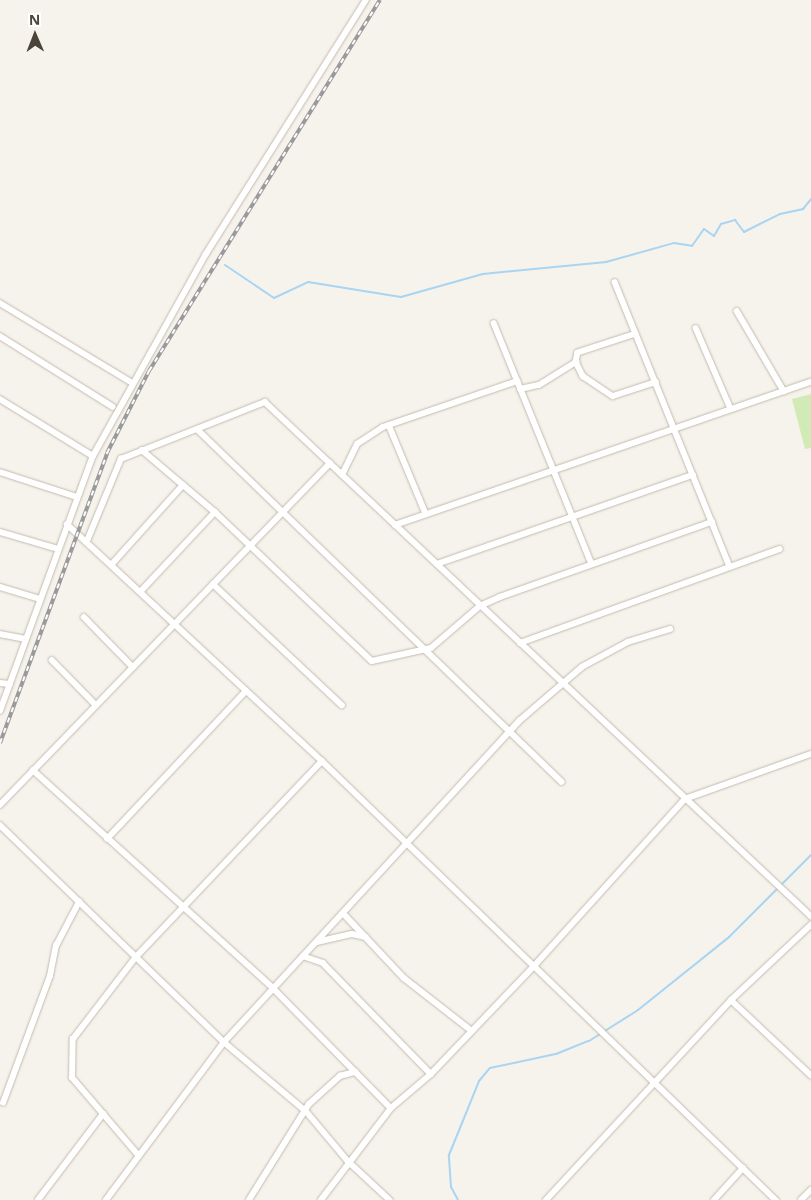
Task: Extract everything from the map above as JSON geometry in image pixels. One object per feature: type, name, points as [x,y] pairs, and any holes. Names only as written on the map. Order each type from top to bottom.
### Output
[{"type":"street","points":[[0,711],[93,456],[131,382],[206,254],[366,0]]},
{"type":"street","points":[[615,282],[730,566]]},
{"type":"street","points":[[0,303],[131,382]]},
{"type":"street","points":[[738,311],[784,391]]},
{"type":"street","points":[[494,323],[592,564]]},
{"type":"street","points":[[696,328],[732,409]]},
{"type":"street","points":[[636,334],[578,353],[576,362],[582,376],[613,396],[656,382]]},
{"type":"street","points":[[0,336],[113,407]]},
{"type":"street","points":[[520,388],[539,385],[576,362]]},
{"type":"street","points":[[342,474],[357,444],[389,425],[517,381]]},
{"type":"street","points":[[395,525],[811,382]]},
{"type":"street","points":[[0,399],[93,456]]},
{"type":"street","points":[[87,541],[116,467],[122,459],[198,430],[262,401],[342,474],[684,799],[811,916]]},
{"type":"street","points":[[389,425],[426,514]]},
{"type":"street","points":[[198,430],[562,782]]},
{"type":"street","points":[[142,450],[215,512],[364,658],[392,659],[426,650],[452,634],[480,606],[712,522]]},
{"type":"street","points":[[0,805],[330,463]]},
{"type":"street","points":[[0,472],[77,497]]},
{"type":"street","points":[[437,564],[693,475]]},
{"type":"street","points":[[112,564],[183,485]]},
{"type":"street","points":[[141,591],[215,512]]},
{"type":"street","points":[[67,524],[176,622],[322,761],[776,1200]]},
{"type":"street","points":[[0,532],[58,549]]},
{"type":"street","points":[[520,643],[780,549]]},
{"type":"street","points":[[213,584],[342,705]]},
{"type":"street","points":[[0,587],[40,599]]},
{"type":"street","points":[[84,617],[133,667]]},
{"type":"street","points":[[106,1200],[137,1154],[224,1042],[406,842],[510,732],[563,684],[621,646],[670,628]]},
{"type":"street","points":[[0,634],[26,639]]},
{"type":"street","points":[[52,660],[96,705]]},
{"type":"street","points":[[0,683],[10,684]]},
{"type":"street","points":[[107,839],[246,690]]},
{"type":"street","points":[[321,1200],[348,1161],[391,1108],[432,1074],[535,965],[684,799],[811,754]]},
{"type":"street","points":[[137,1154],[72,1078],[73,1039],[136,957],[322,761]]},
{"type":"street","points":[[34,770],[182,910],[273,988],[391,1108]]},
{"type":"street","points":[[0,825],[224,1042],[306,1111],[348,1161],[390,1200]]},
{"type":"street","points":[[3,1102],[50,976],[56,946],[79,902]]},
{"type":"street","points":[[343,913],[404,978],[472,1031]]},
{"type":"street","points":[[546,1200],[731,1000],[811,925]]},
{"type":"street","points":[[316,942],[352,934],[366,937]]},
{"type":"street","points":[[303,956],[323,963],[432,1074]]},
{"type":"street","points":[[731,1000],[811,1075]]},
{"type":"street","points":[[249,1200],[306,1111],[336,1079],[355,1072]]},
{"type":"street","points":[[38,1200],[103,1114]]},
{"type":"street","points":[[714,1200],[743,1168]]},
{"type":"street","points":[[801,1200],[811,1190]]},
{"type":"green space","points":[[811,394],[811,448],[805,449],[792,399]]},
{"type":"waterway","points":[[225,265],[274,298],[308,282],[401,297],[483,274],[606,262],[674,243],[692,246],[704,229],[714,236],[721,224],[735,220],[744,232],[780,214],[803,209],[811,199]]},
{"type":"waterway","points":[[458,1200],[451,1187],[449,1155],[479,1081],[490,1068],[556,1054],[589,1041],[638,1010],[729,937],[811,855]]},
{"type":"railway","points":[[0,743],[107,453],[149,371],[380,0]]}]
